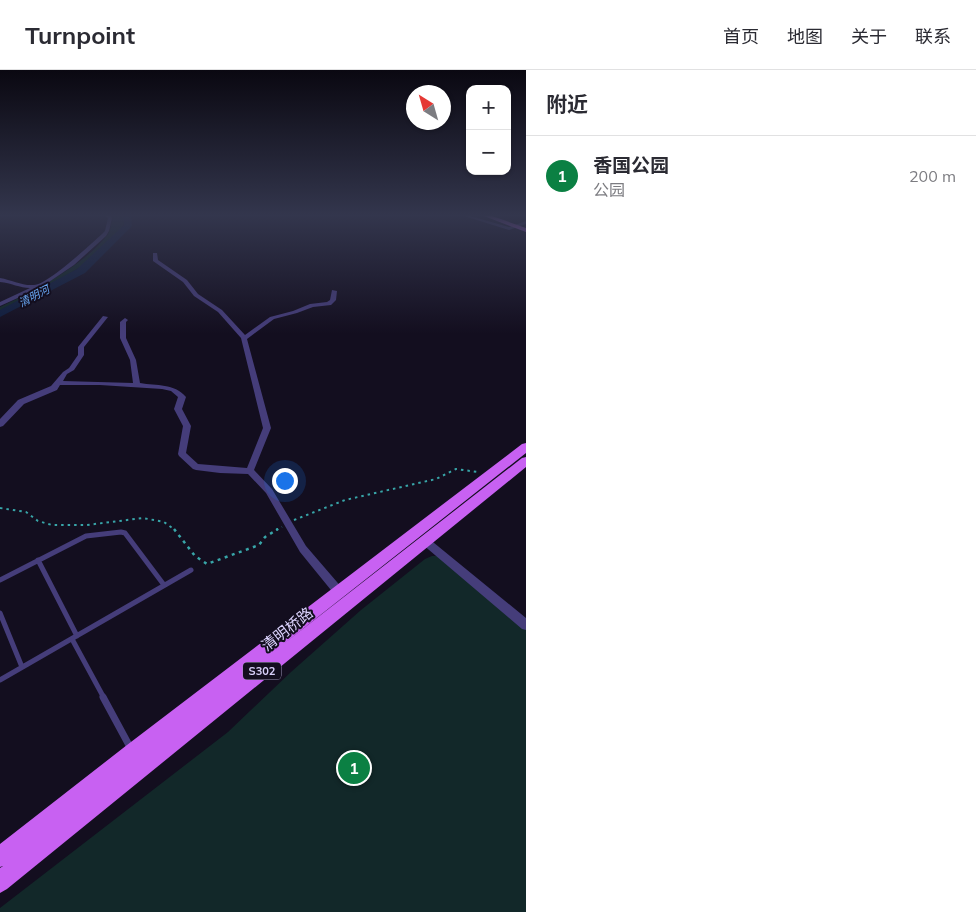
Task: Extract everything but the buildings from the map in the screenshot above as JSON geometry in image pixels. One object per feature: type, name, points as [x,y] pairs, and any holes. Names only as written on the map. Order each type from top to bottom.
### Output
[{"type":"main road","name":"清明桥路","points":[[0,857],[132,752],[526,447]]},
{"type":"main road","name":"清明桥路","points":[[0,882],[141,767],[425,541],[524,465]]},
{"type":"street","points":[[0,304],[38,287],[82,255]]},
{"type":"street","points":[[155,255],[156,260],[185,281],[196,295],[220,311],[244,338],[267,428],[250,471]]},
{"type":"street","points":[[0,280],[21,286],[38,287]]},
{"type":"street","points":[[244,338],[272,318],[312,305],[329,304],[333,300],[334,291]]},
{"type":"street","points":[[0,424],[21,402],[54,388],[72,369],[81,355],[81,347],[105,317]]},
{"type":"street","points":[[125,320],[122,322],[123,338],[133,360],[137,385]]},
{"type":"street","points":[[57,383],[137,385],[151,388],[170,387],[178,391],[182,397],[178,409],[188,426],[182,454],[196,467],[250,471],[269,491],[303,549],[339,592]]},
{"type":"street","points":[[425,541],[526,624]]},
{"type":"lane","points":[[0,580],[86,536],[121,532],[125,534],[164,585]]},
{"type":"lane","points":[[38,560],[74,637],[141,767]]},
{"type":"lane","points":[[0,680],[191,570]]},
{"type":"lane","points":[[0,613],[22,667]]},
{"type":"path","points":[[0,508],[22,510],[32,514],[36,520],[48,524],[78,526],[132,519],[154,519],[165,522],[178,531],[198,560],[206,564],[260,545],[265,537],[288,522],[345,500],[436,479],[456,469],[475,471],[489,476]]},
{"type":"green space","points":[[95,255],[51,285],[0,311],[0,307],[43,285],[87,256]]},
{"type":"green space","points":[[438,556],[526,628],[526,912],[0,912],[0,908],[228,732],[291,672],[361,610],[425,559]]},
{"type":"waterway","name":"清明河","points":[[0,314],[81,271],[97,255]]},
{"type":"place","name":"香国公园","points":[[354,768]]}]
